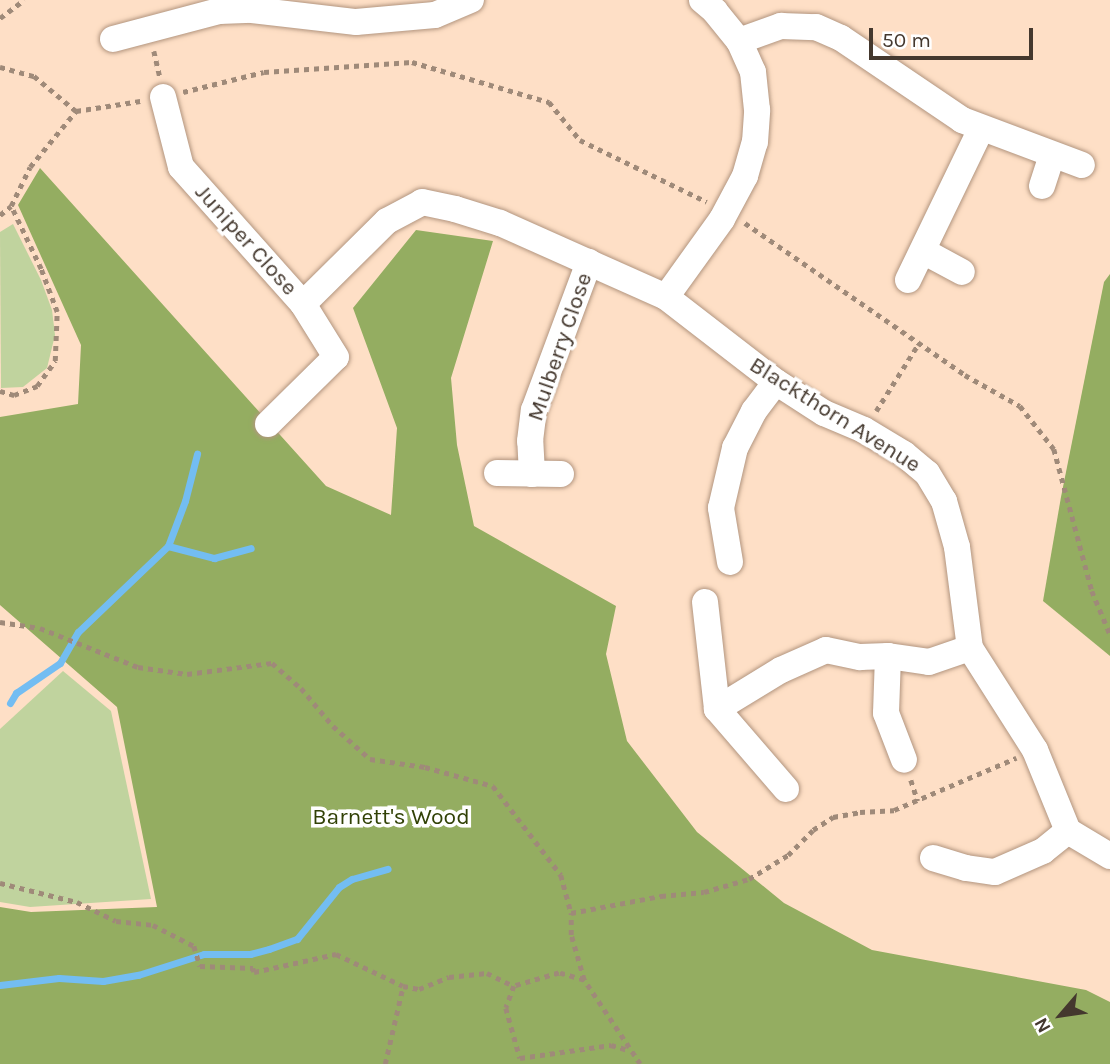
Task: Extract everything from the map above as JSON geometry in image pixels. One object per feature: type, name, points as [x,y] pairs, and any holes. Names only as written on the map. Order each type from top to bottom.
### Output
[{"type":"street","points":[[113,39],[148,30],[219,5],[356,22],[435,15],[471,0]]},
{"type":"street","points":[[666,297],[722,219],[746,176],[755,142],[757,110],[752,72],[739,41],[715,11],[702,0]]},
{"type":"street","points":[[739,41],[781,26],[816,27],[841,38],[908,86],[981,129],[1082,165]]},
{"type":"street","name":"Juniper Close","points":[[163,97],[181,167],[303,304],[387,221],[422,202],[500,223],[589,262]]},
{"type":"street","points":[[908,280],[981,129]]},
{"type":"street","points":[[1042,186],[1052,155]]},
{"type":"street","points":[[922,251],[962,272]]},
{"type":"street","name":"Blackthorn Avenue","points":[[589,262],[666,297],[776,382],[824,412],[864,430],[904,454],[927,473],[944,501],[957,547],[970,648],[1035,750],[1068,831]]},
{"type":"street","name":"Mulberry Close","points":[[532,474],[530,441],[534,410],[589,262]]},
{"type":"street","points":[[268,424],[335,357],[303,304]]},
{"type":"street","points":[[730,562],[721,508],[735,449],[754,411],[776,382]]},
{"type":"street","points":[[497,472],[561,474]]},
{"type":"street","points":[[705,602],[717,709],[786,789]]},
{"type":"street","points":[[717,709],[781,670],[826,650],[860,657],[888,656],[929,662],[970,648]]},
{"type":"street","points":[[888,656],[886,713],[904,760]]},
{"type":"street","points":[[933,858],[966,869],[995,872],[1043,851],[1068,831],[1110,856]]},
{"type":"path","points":[[0,18],[24,0]]},
{"type":"path","points":[[0,215],[11,206],[30,167],[76,111],[163,97],[148,30]]},
{"type":"path","points":[[0,67],[34,76],[76,111]]},
{"type":"path","points":[[0,391],[15,394],[37,386],[55,361],[57,312],[41,269],[11,206]]},
{"type":"path","points":[[864,430],[919,343]]},
{"type":"path","points":[[0,622],[40,628],[138,667],[187,674],[272,663],[301,688],[333,726],[370,758],[425,767],[493,786],[561,875],[571,914],[571,935],[584,980],[640,1064]]},
{"type":"path","points":[[571,914],[661,896],[704,892],[749,879],[788,855],[813,830],[833,817],[894,810],[1035,750]]},
{"type":"path","points":[[0,883],[77,902],[116,921],[153,925],[194,946],[200,966],[253,968],[254,972],[336,954],[403,986],[419,989],[449,977],[487,972],[514,986],[559,973],[584,980]]},
{"type":"path","points":[[385,1064],[403,986]]},
{"type":"path","points":[[514,986],[506,1007],[520,1058],[517,1064]]},
{"type":"path","points":[[520,1058],[611,1045],[629,1051]]},
{"type":"green space","name":"Barnett's Wood","points":[[40,168],[326,486],[391,515],[397,428],[353,308],[416,230],[493,241],[451,378],[457,445],[474,526],[616,606],[606,654],[627,741],[697,832],[784,903],[872,950],[1086,990],[1110,1002],[1110,1064],[0,1064],[0,907],[31,912],[157,907],[117,707],[0,605],[0,417],[78,404],[81,345],[18,205]]},
{"type":"green space","points":[[13,224],[41,280],[52,310],[55,335],[47,368],[23,387],[1,388],[0,232]]},
{"type":"green space","points":[[1110,274],[1110,656],[1043,601],[1104,282]]},
{"type":"green space","points":[[63,671],[111,711],[151,899],[30,907],[0,902],[0,729]]},
{"type":"waterway","points":[[168,546],[185,501],[197,454]]},
{"type":"waterway","points":[[10,703],[16,693],[60,663],[78,632],[168,546],[214,558],[251,548]]},
{"type":"waterway","points":[[0,985],[59,978],[103,981],[138,975],[204,954],[250,954],[269,949],[297,939],[339,887],[352,879],[388,869]]}]
